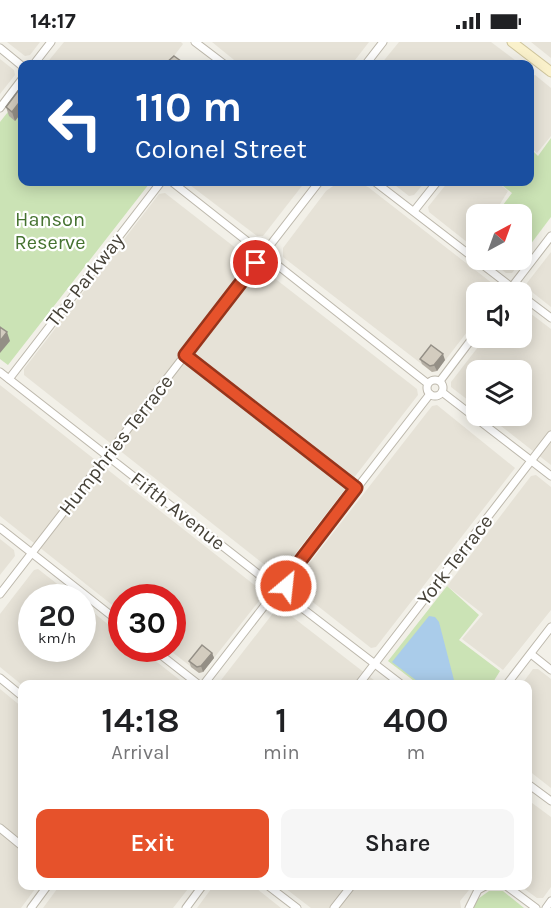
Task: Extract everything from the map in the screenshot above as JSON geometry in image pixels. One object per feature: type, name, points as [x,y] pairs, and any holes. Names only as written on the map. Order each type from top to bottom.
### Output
[{"type":"street","points":[[36,60],[51,42]]},
{"type":"street","points":[[196,42],[219,60]]},
{"type":"street","points":[[369,60],[383,42]]},
{"type":"street","points":[[512,42],[529,60]]},
{"type":"street","points":[[0,48],[18,62]]},
{"type":"street","points":[[534,63],[551,72]]},
{"type":"street","points":[[0,108],[18,84]]},
{"type":"street","name":"The Parkway","points":[[9,379],[158,186]]},
{"type":"street","points":[[177,186],[427,383],[430,394]]},
{"type":"street","name":"Humphries Terrace","points":[[0,594],[317,186]]},
{"type":"street","points":[[380,186],[501,282]]},
{"type":"street","points":[[414,211],[434,186]]},
{"type":"street","points":[[518,282],[551,236]]},
{"type":"street","points":[[532,304],[551,318]]},
{"type":"street","points":[[427,383],[440,381],[466,347]]},
{"type":"street","points":[[185,355],[356,488]]},
{"type":"street","name":"Fifth Avenue","points":[[0,372],[272,584]]},
{"type":"street","points":[[440,381],[442,392],[551,476]]},
{"type":"street","points":[[430,394],[435,396],[442,392]]},
{"type":"street","points":[[284,582],[430,394]]},
{"type":"street","name":"York Terrace","points":[[362,680],[551,435]]},
{"type":"street","points":[[0,528],[108,613]]},
{"type":"street","points":[[276,581],[284,582],[287,588],[285,595],[279,599],[272,596],[269,590],[272,584],[276,581]]},
{"type":"street","points":[[285,595],[396,680]]},
{"type":"street","points":[[207,680],[272,596]]},
{"type":"street","points":[[510,680],[551,627]]},
{"type":"street","points":[[531,654],[551,670]]},
{"type":"street","points":[[170,662],[193,680]]},
{"type":"street","points":[[0,678],[18,693]]},
{"type":"street","points":[[532,787],[551,801]]},
{"type":"street","points":[[0,828],[18,843]]},
{"type":"street","points":[[31,908],[44,890]]},
{"type":"street","points":[[186,908],[199,890]]},
{"type":"street","points":[[274,890],[297,908]]},
{"type":"street","points":[[334,908],[348,890]]},
{"type":"street","points":[[469,908],[478,890]]},
{"type":"street","points":[[512,890],[536,908]]},
{"type":"street","points":[[546,908],[551,901]]},
{"type":"shaded area","points":[[7,42],[40,42],[30,55],[25,56]]},
{"type":"shaded area","points":[[64,42],[181,42],[183,44],[171,60],[49,60]]},
{"type":"shaded area","points":[[212,42],[369,42],[355,60],[234,60]]},
{"type":"shaded area","points":[[399,42],[491,42],[515,60],[384,60]]},
{"type":"shaded area","points":[[531,42],[551,42],[551,58]]},
{"type":"shaded area","points":[[0,59],[14,70],[15,75],[0,94]]},
{"type":"shaded area","points":[[534,75],[551,88],[551,136],[537,153],[534,150]]},
{"type":"shaded area","points":[[191,186],[302,186],[263,236],[257,236]]},
{"type":"shaded area","points":[[333,186],[366,186],[466,263],[466,270],[475,270],[491,282],[466,282],[466,333],[437,371],[432,372],[283,257],[283,248],[326,191]]},
{"type":"shaded area","points":[[396,186],[422,186],[414,195],[409,196]]},
{"type":"shaded area","points":[[445,186],[502,186],[508,191],[500,204],[466,204],[466,241],[429,212],[428,207]]},
{"type":"shaded area","points":[[165,193],[417,389],[418,395],[281,572],[275,573],[24,375],[24,369],[159,194]]},
{"type":"shaded area","points":[[551,252],[551,307],[532,292],[532,282],[528,282]]},
{"type":"shaded area","points":[[502,270],[514,270],[512,273]]},
{"type":"shaded area","points":[[532,315],[551,329],[551,465],[501,426],[532,426],[532,360],[468,360],[477,348],[532,348]]},
{"type":"shaded area","points":[[466,363],[466,399],[451,387],[451,382]]},
{"type":"shaded area","points":[[0,385],[262,591],[263,596],[203,672],[199,673],[185,662],[186,584],[108,584],[108,602],[96,592],[96,584],[86,584],[0,516]]},
{"type":"shaded area","points":[[437,405],[515,468],[376,647],[371,648],[295,588],[294,583],[432,406]]},
{"type":"shaded area","points":[[536,475],[551,487],[551,610],[503,670],[462,639],[483,614],[447,586],[531,476]]},
{"type":"shaded area","points":[[0,539],[14,550],[15,556],[0,575]]},
{"type":"shaded area","points":[[38,569],[57,584],[23,584],[34,570]]},
{"type":"shaded area","points":[[18,591],[18,662],[96,662],[96,615],[108,624],[108,662],[157,662],[180,680],[18,682],[0,667],[0,614]]},
{"type":"shaded area","points":[[277,608],[281,608],[374,680],[221,680]]},
{"type":"shaded area","points":[[533,669],[538,669],[551,679],[551,788],[532,773],[532,680],[525,680]]},
{"type":"shaded area","points":[[0,689],[18,704],[18,890],[34,890],[21,908],[0,908]]},
{"type":"shaded area","points":[[532,803],[551,817],[551,887],[543,898],[537,898],[526,890],[532,890]]},
{"type":"shaded area","points":[[56,890],[187,890],[173,908],[43,908]]},
{"type":"shaded area","points":[[210,890],[258,890],[281,908],[197,908]]},
{"type":"shaded area","points":[[288,890],[469,890],[460,901],[461,908],[311,908]]},
{"type":"green space","name":"Hanson Reserve","points":[[18,99],[18,186],[147,186],[8,365],[0,359],[0,122]]},
{"type":"green space","points":[[551,138],[551,217],[532,242],[532,204],[504,204],[512,193],[503,186],[534,186],[534,152],[538,156]]},
{"type":"green space","points":[[447,586],[479,615],[459,640],[500,671],[494,680],[413,680],[388,661]]},
{"type":"green space","points":[[489,891],[503,891],[524,908],[473,908],[475,901]]},
{"type":"water","points":[[429,616],[435,617],[439,622],[454,680],[416,680],[392,662]]},
{"type":"building","points":[[18,91],[18,104],[12,112],[6,107]]},
{"type":"building","points":[[0,327],[7,332],[0,341]]},
{"type":"building","points":[[431,345],[443,354],[434,365],[430,366],[420,359]]},
{"type":"building","points":[[202,645],[212,653],[201,666],[197,667],[189,661]]},
{"type":"route","points":[[256,263],[185,355],[356,488],[284,582],[286,586]]}]
